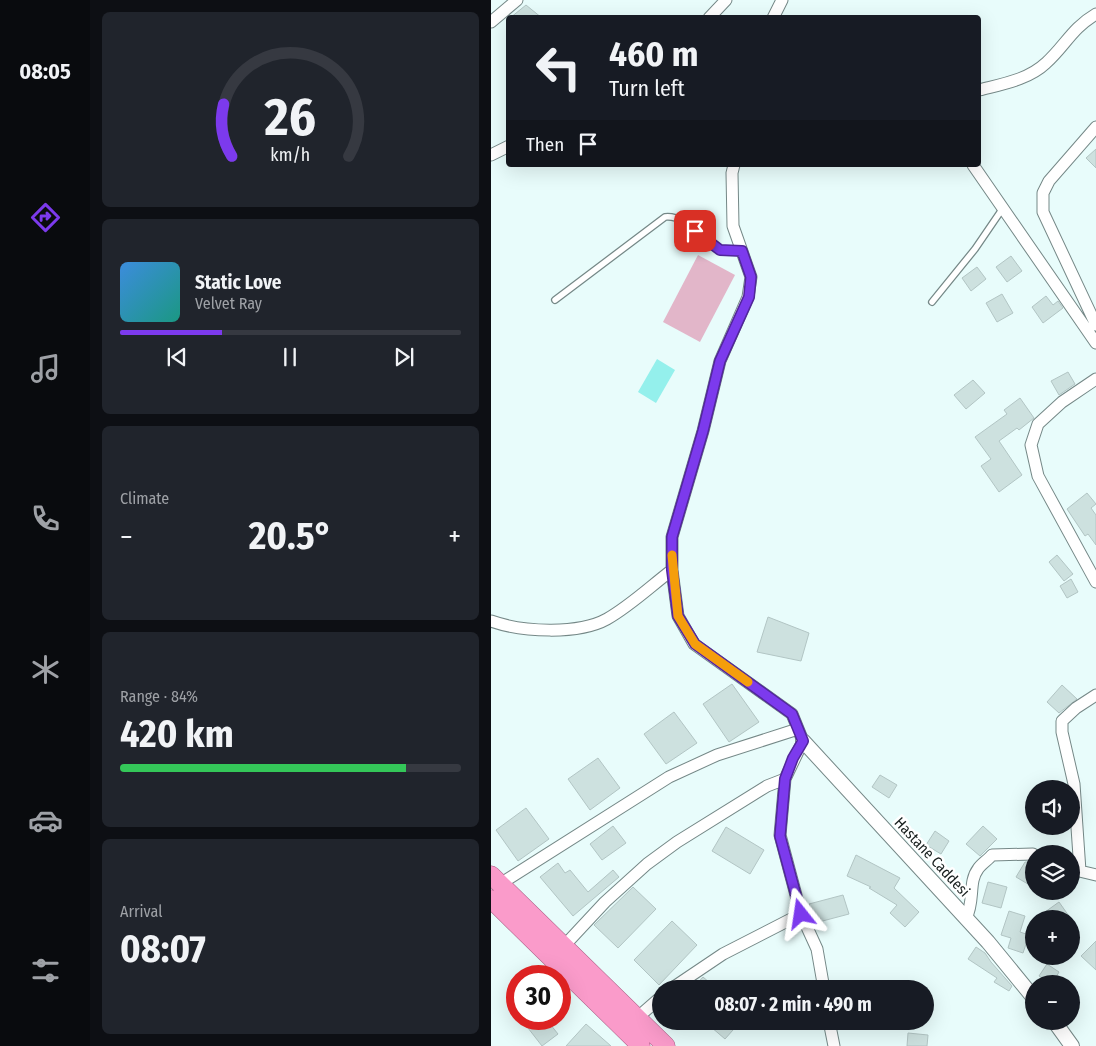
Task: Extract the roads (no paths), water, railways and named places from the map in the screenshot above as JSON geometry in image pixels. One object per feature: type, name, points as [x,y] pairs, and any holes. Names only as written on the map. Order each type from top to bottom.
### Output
[{"type":"highway","points":[[495,879],[666,1046]]},
{"type":"highway","points":[[491,899],[641,1046]]},
{"type":"street","points":[[491,22],[517,0]]},
{"type":"street","points":[[712,15],[726,0]]},
{"type":"street","points":[[774,15],[782,0]]},
{"type":"street","points":[[981,89],[1018,79],[1039,69],[1048,62],[1067,37],[1096,14]]},
{"type":"street","points":[[1096,127],[1049,181],[1043,193],[1043,212],[1096,325]]},
{"type":"street","points":[[491,155],[506,148]]},
{"type":"street","points":[[733,167],[733,226],[751,277],[749,297],[720,361],[703,431],[672,537],[672,570],[678,616],[695,644],[792,714],[801,735],[785,779],[780,836],[801,914],[817,948],[822,980]]},
{"type":"street","points":[[974,167],[1096,343]]},
{"type":"street","points":[[1096,379],[1062,402],[1039,424],[1031,445],[1038,476],[1096,582]]},
{"type":"street","points":[[491,621],[530,631],[597,624],[609,618],[672,570]]},
{"type":"street","points":[[1075,845],[1074,784],[1061,732],[1062,721],[1076,708],[1096,695]]},
{"type":"street","points":[[495,879],[669,777],[717,755],[801,735]]},
{"type":"street","name":"Hastane Caddesi","points":[[801,735],[966,918],[1025,988]]},
{"type":"street","points":[[564,946],[605,902],[662,853],[767,786],[785,779]]},
{"type":"street","points":[[966,918],[972,906],[972,881],[977,869],[992,855],[1025,854]]},
{"type":"street","points":[[1080,871],[1096,875]]},
{"type":"street","points":[[684,980],[723,954],[801,914]]},
{"type":"street","points":[[637,1018],[652,1004]]},
{"type":"street","points":[[831,1030],[834,1046]]},
{"type":"street","points":[[1060,1030],[1072,1046]]},
{"type":"lane","points":[[932,302],[975,249],[1003,208]]},
{"type":"lane","points":[[555,300],[665,216],[677,218],[720,250],[742,251]]},
{"type":"water","points":[[657,359],[675,370],[656,403],[638,392]]}]
